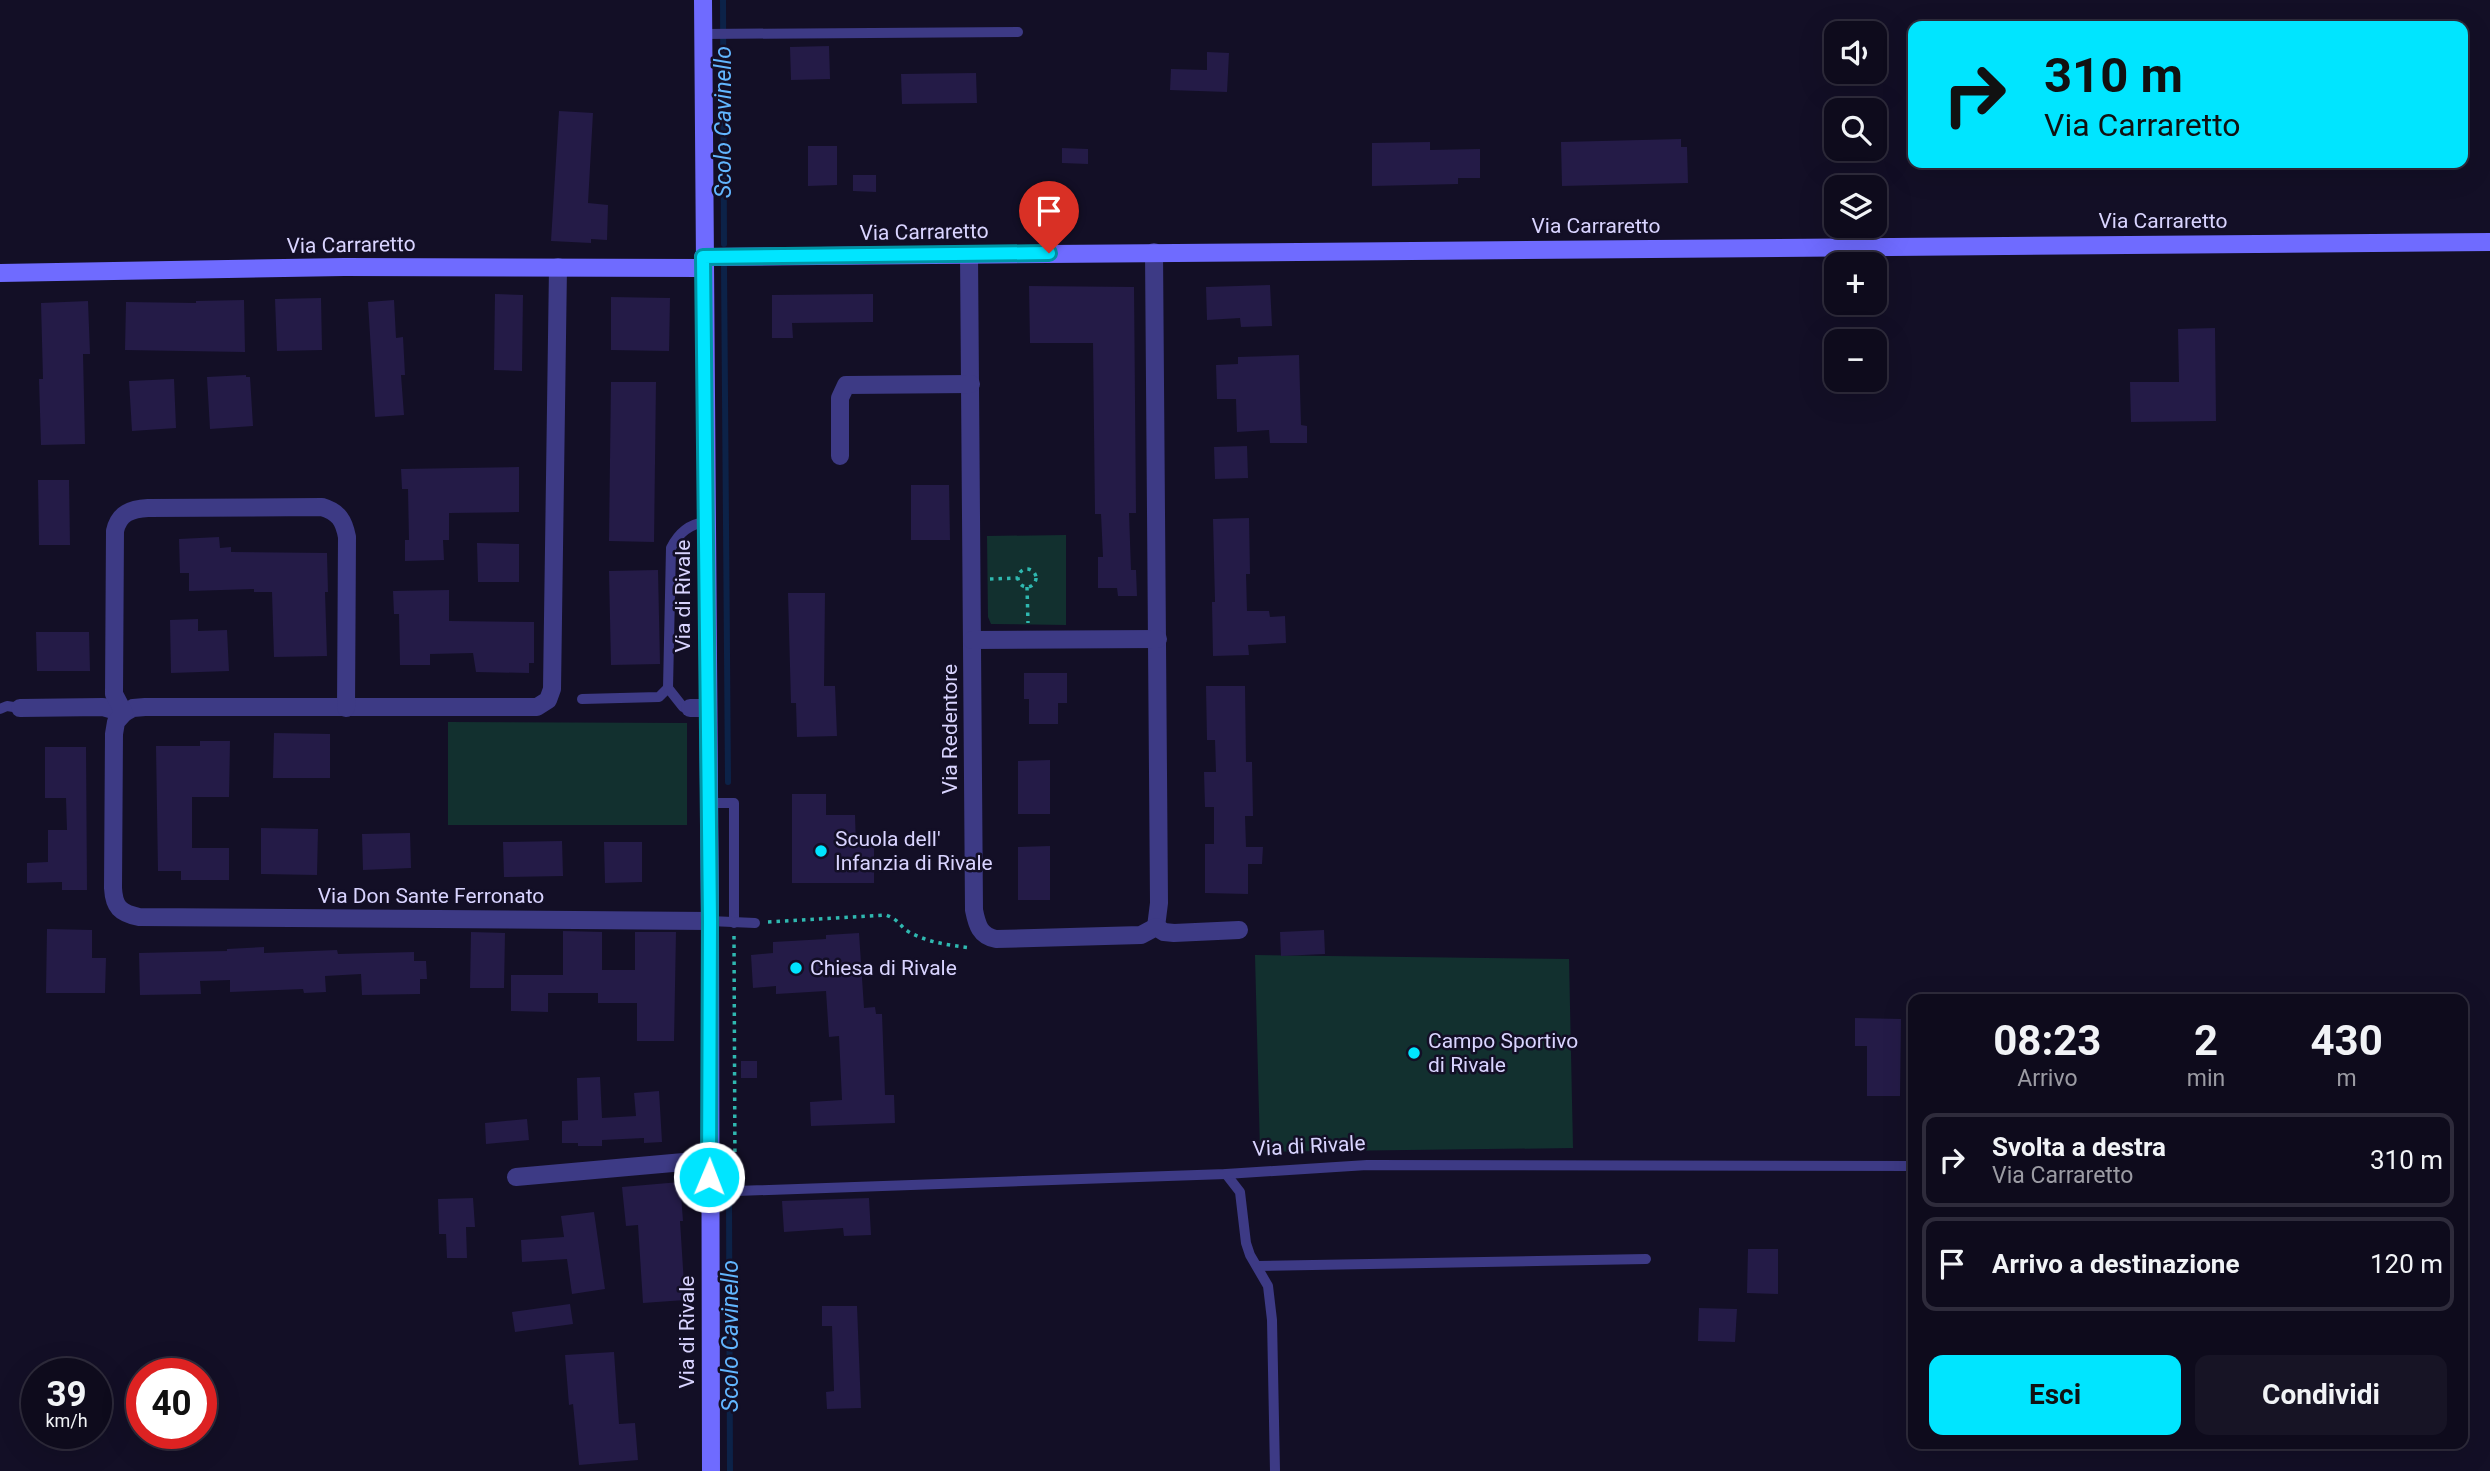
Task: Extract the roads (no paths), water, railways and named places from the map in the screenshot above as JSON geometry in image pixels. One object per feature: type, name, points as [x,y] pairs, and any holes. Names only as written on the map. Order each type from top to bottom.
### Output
[{"type":"street","name":"Via di Rivale","points":[[703,0],[708,34],[703,262],[705,522],[698,708],[708,803],[711,1471]]},
{"type":"street","name":"Via Carraretto","points":[[0,273],[344,267],[558,267],[970,254],[2490,242]]},
{"type":"street","points":[[1154,252],[1159,914],[1156,927]]},
{"type":"street","name":"Via Redentore","points":[[970,254],[974,910],[980,930],[989,938],[1005,939],[1141,935],[1156,927],[1164,932],[1174,933],[1239,930]]},
{"type":"street","points":[[20,708],[103,707],[124,713],[133,708],[145,707],[537,707],[548,700],[552,689],[558,267]]},
{"type":"street","points":[[840,456],[840,398],[846,385],[971,384]]},
{"type":"street","points":[[124,713],[114,694],[115,531],[117,521],[125,513],[148,508],[322,508],[332,510],[340,516],[347,537],[346,708]]},
{"type":"street","name":"Via Redentore","points":[[972,640],[1157,639]]},
{"type":"street","name":"Via Don Sante Ferronato","points":[[124,713],[116,722],[114,734],[113,888],[114,900],[118,908],[126,914],[139,917],[710,921]]},
{"type":"street","points":[[516,1177],[709,1162]]},
{"type":"lane","points":[[708,34],[1018,32]]},
{"type":"lane","points":[[698,708],[683,706],[668,688],[671,548],[676,538],[688,527],[705,522]]},
{"type":"lane","points":[[582,699],[659,697],[668,688]]},
{"type":"lane","points":[[0,709],[7,706],[20,708]]},
{"type":"lane","points":[[708,803],[734,803],[734,923]]},
{"type":"lane","name":"Via Don Sante Ferronato","points":[[710,921],[755,923]]},
{"type":"lane","name":"Via di Rivale","points":[[709,1192],[1226,1174],[1381,1164],[1908,1167]]},
{"type":"lane","points":[[1226,1174],[1240,1192],[1246,1243],[1268,1286],[1272,1320],[1275,1471]]},
{"type":"lane","points":[[1258,1266],[1646,1259]]},
{"type":"waterway","name":"Scolo Cavinello","points":[[723,0],[724,244]]},
{"type":"waterway","name":"Scolo Cavinello","points":[[724,267],[728,782]]},
{"type":"waterway","name":"Scolo Cavinello","points":[[729,1200],[730,1471]]},
{"type":"place","name":"Scuola dell' Infanzia di Rivale","points":[[821,851]]},
{"type":"place","name":"Chiesa di Rivale","points":[[796,968]]},
{"type":"place","name":"Campo Sportivo di Rivale","points":[[1414,1053]]}]
